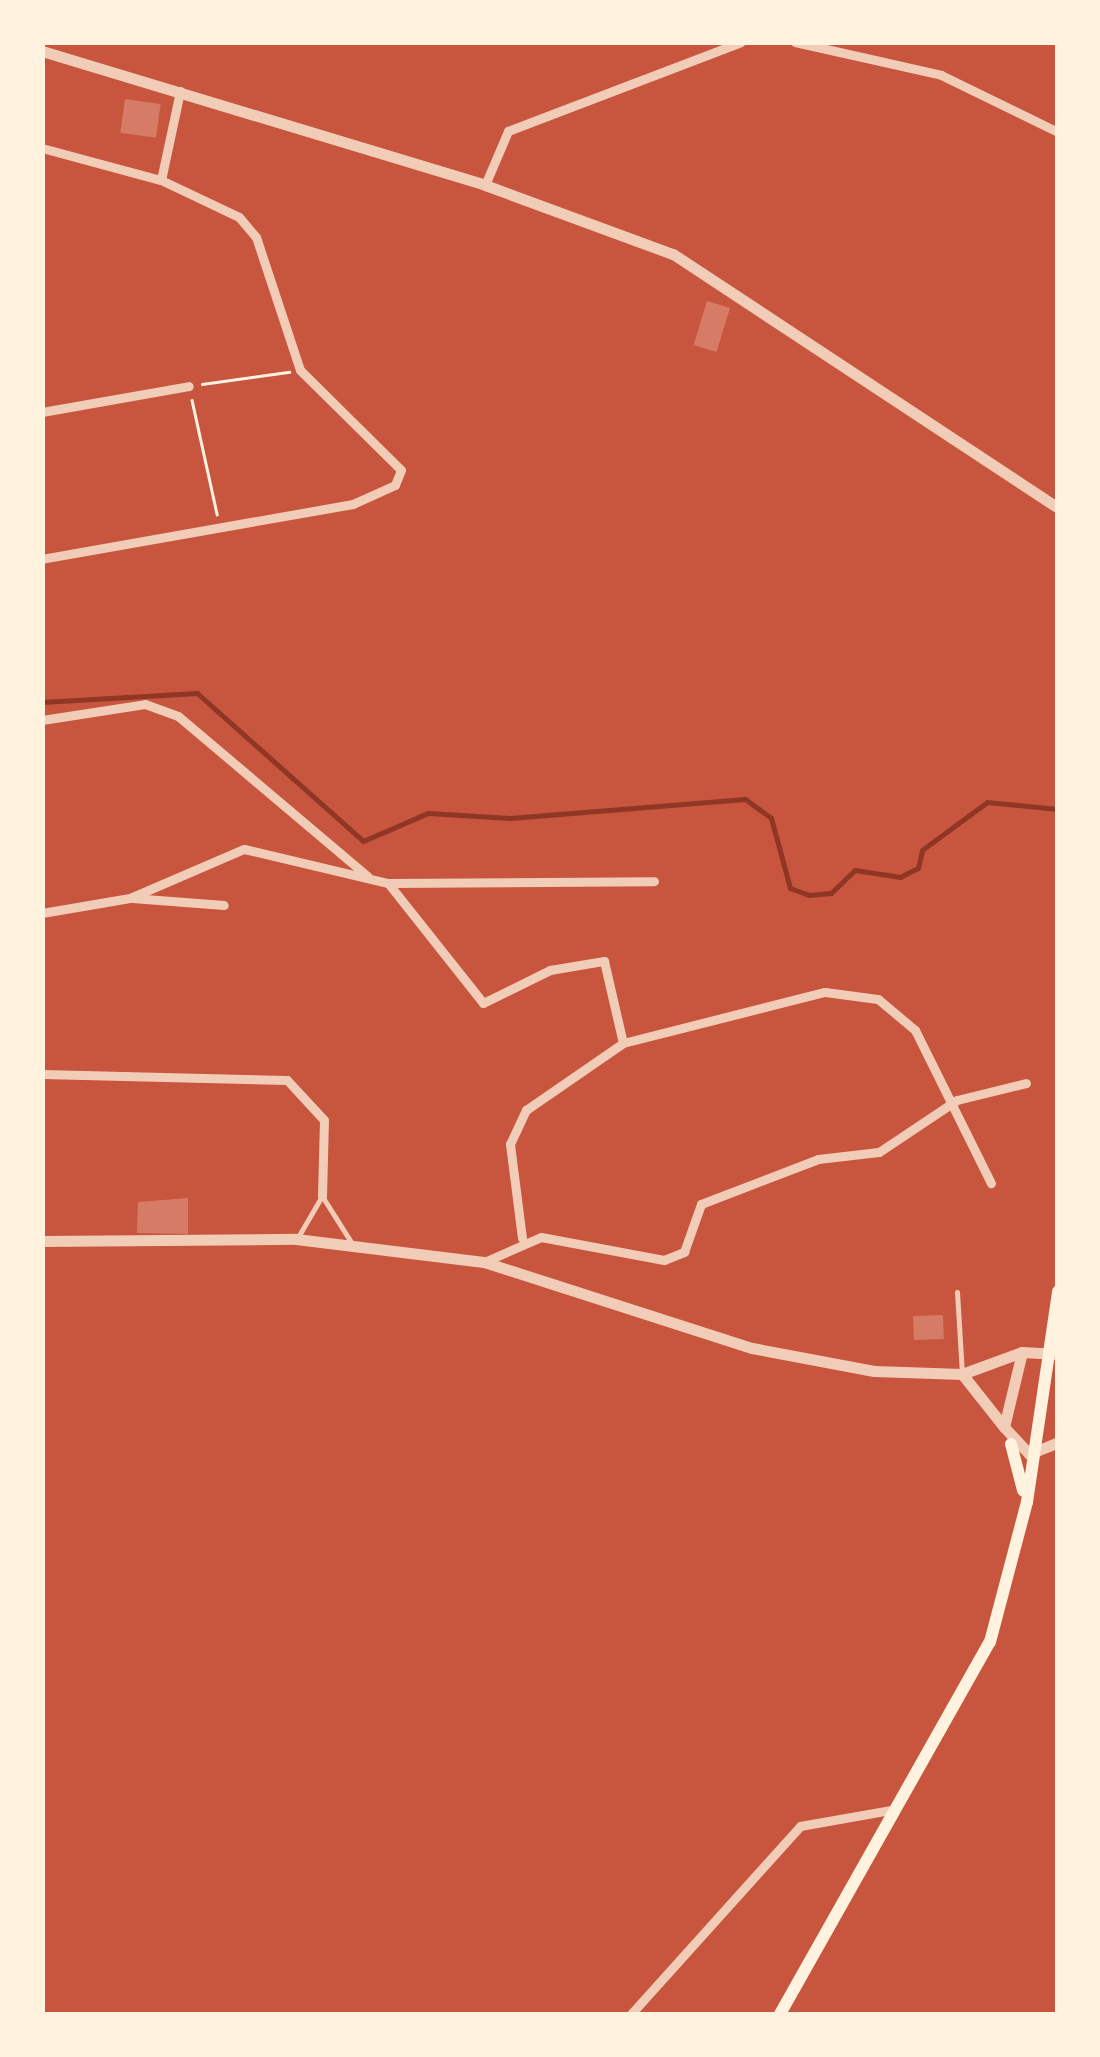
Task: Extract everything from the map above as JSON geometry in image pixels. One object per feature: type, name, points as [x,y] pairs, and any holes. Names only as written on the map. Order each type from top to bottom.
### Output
[{"type":"main road","points":[[780,2014],[990,1642],[1026,1502],[1044,1346],[1058,1291]]},
{"type":"main road","points":[[1011,1444],[1026,1502]]},
{"type":"street","points":[[486,185],[508,131],[741,42]]},
{"type":"street","points":[[795,42],[941,75],[1058,132]]},
{"type":"street","points":[[42,52],[181,88],[486,185],[673,254],[1058,508]]},
{"type":"street","points":[[161,180],[181,88]]},
{"type":"street","points":[[42,148],[161,180],[252,230],[300,370],[394,455],[401,474],[371,498],[42,559]]},
{"type":"street","points":[[42,412],[189,386]]},
{"type":"street","points":[[42,720],[146,704],[178,716],[369,878]]},
{"type":"street","points":[[42,913],[130,898],[244,849],[388,883],[654,881]]},
{"type":"street","points":[[388,883],[483,1003],[550,970],[604,961],[623,1043]]},
{"type":"street","points":[[130,898],[224,905]]},
{"type":"street","points":[[522,1238],[514,1126],[623,1043],[825,992],[878,999],[915,1030],[958,1100],[991,1183]]},
{"type":"street","points":[[42,1074],[287,1080],[324,1120],[322,1196]]},
{"type":"street","points":[[484,1262],[522,1238],[664,1260],[684,1252],[700,1204],[818,1159],[879,1152],[958,1100],[1026,1083]]},
{"type":"street","points":[[42,1241],[351,1242],[484,1262],[752,1348],[874,1371],[962,1374],[1044,1346],[1058,1354]]},
{"type":"street","points":[[1004,1426],[1022,1352]]},
{"type":"street","points":[[962,1374],[1004,1426],[1011,1444],[1029,1454],[1058,1442]]},
{"type":"street","points":[[631,2014],[800,1826],[899,1809]]},
{"type":"lane","points":[[296,1240],[322,1196],[351,1242]]},
{"type":"lane","points":[[957,1292],[962,1374]]},
{"type":"path","points":[[220,527],[189,386],[300,370]]},
{"type":"building","points":[[125,99],[161,104],[156,138],[120,133]]},
{"type":"building","points":[[707,301],[730,308],[717,352],[694,345]]},
{"type":"building","points":[[188,1198],[188,1234],[137,1233],[138,1202]]},
{"type":"building","points":[[943,1315],[944,1339],[914,1340],[913,1316]]},
{"type":"waterway","points":[[42,702],[197,693],[363,841],[428,813],[510,818],[745,799],[771,818],[790,888],[809,895],[831,893],[855,870],[900,877],[918,868],[922,850],[987,802],[1058,809]]}]
